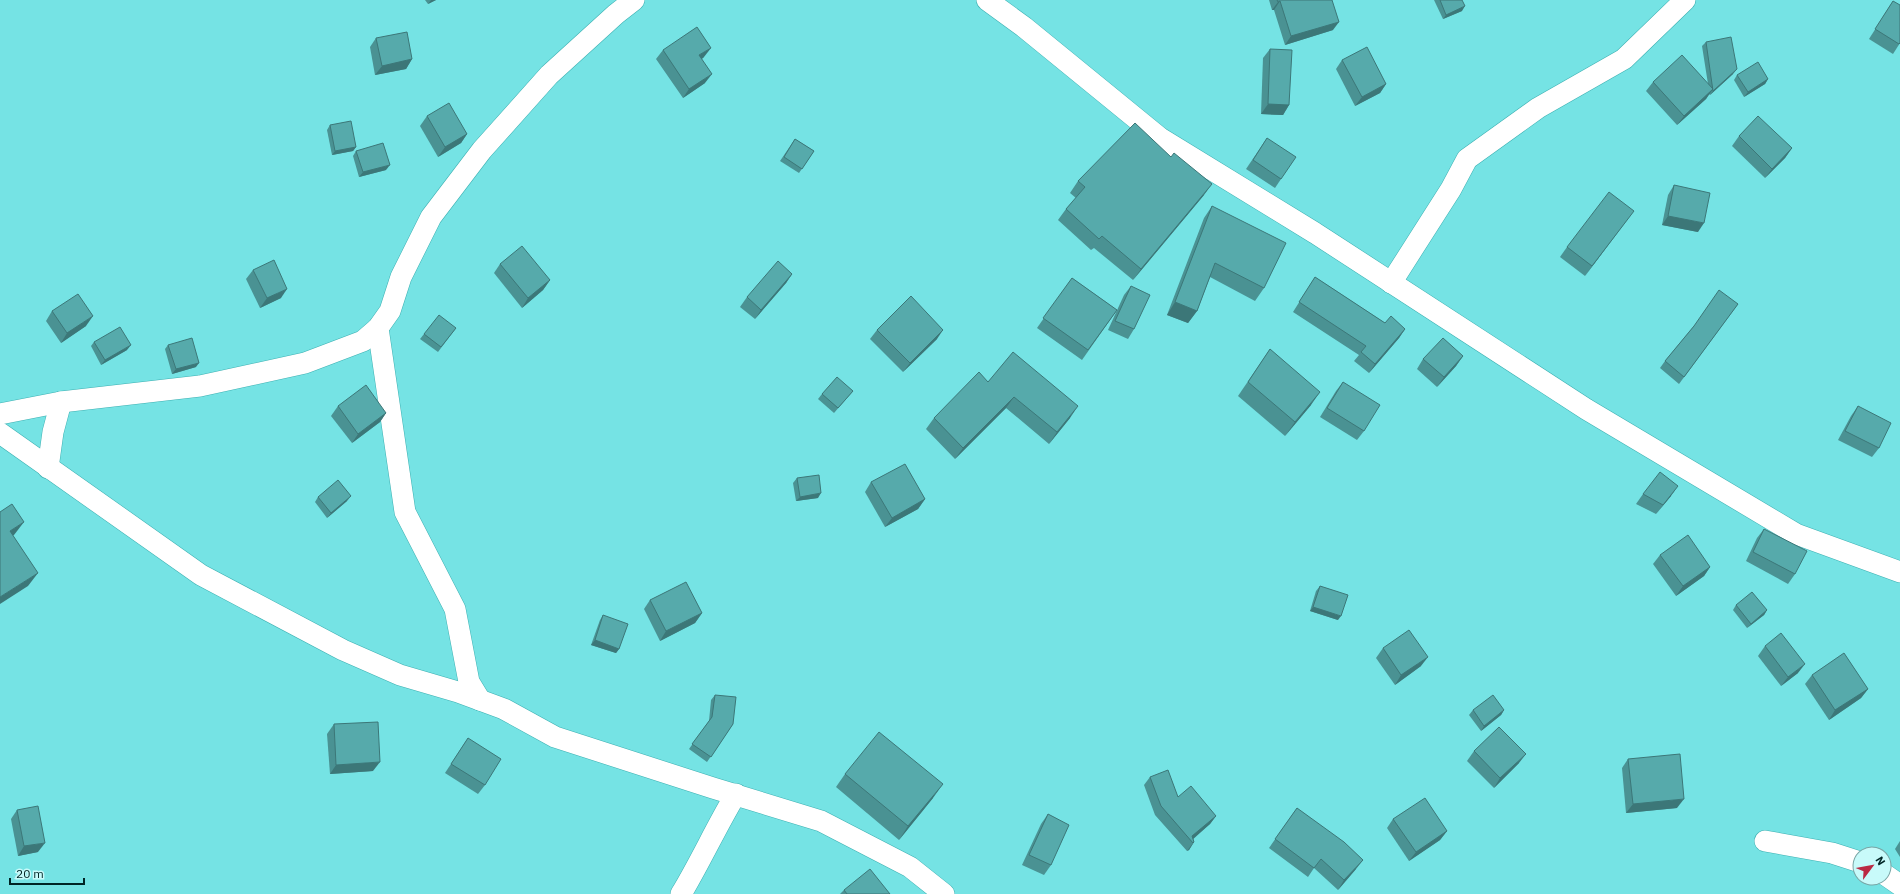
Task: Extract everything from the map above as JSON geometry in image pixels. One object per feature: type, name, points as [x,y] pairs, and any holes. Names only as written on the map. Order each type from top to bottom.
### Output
[{"type":"street","points":[[0,414],[60,402],[200,386],[305,363],[363,341],[378,328],[390,311],[401,277],[431,217],[482,150],[549,74],[616,14],[634,0]]},
{"type":"street","points":[[987,0],[1024,27],[1160,138],[1315,233],[1586,409],[1796,534],[1900,572]]},
{"type":"street","points":[[1391,283],[1451,189],[1467,159],[1538,108],[1624,59],[1685,0]]},
{"type":"street","points":[[378,328],[404,512],[455,609],[469,682],[480,700]]},
{"type":"street","points":[[48,468],[53,432],[60,402]]},
{"type":"street","points":[[0,432],[48,468],[201,576],[343,650],[400,675],[504,709],[555,737],[821,821],[910,867],[944,894]]},
{"type":"street","points":[[681,894],[693,874],[719,821],[736,794]]},
{"type":"street","points":[[1765,841],[1832,853],[1852,859]]},
{"type":"building","points":[[1277,0],[1332,0],[1339,22],[1291,36],[1280,1],[1278,2]]},
{"type":"building","points":[[1440,0],[1462,0],[1465,6],[1446,15]]},
{"type":"building","points":[[1893,1],[1900,5],[1899,44],[1875,29]]},
{"type":"building","points":[[697,27],[711,48],[699,55],[712,74],[689,89],[663,50]]},
{"type":"building","points":[[407,32],[412,59],[382,66],[376,38]]},
{"type":"building","points":[[1731,37],[1737,69],[1713,91],[1706,42]]},
{"type":"building","points":[[1367,47],[1386,84],[1362,97],[1342,60]]},
{"type":"building","points":[[1270,49],[1292,50],[1289,105],[1268,104]]},
{"type":"building","points":[[1682,55],[1713,89],[1684,116],[1653,82]]},
{"type":"building","points":[[1758,62],[1768,79],[1748,92],[1737,75]]},
{"type":"building","points":[[449,103],[467,134],[445,147],[427,116]]},
{"type":"building","points":[[1758,116],[1792,148],[1772,169],[1739,136]]},
{"type":"building","points":[[351,121],[356,147],[335,151],[330,125]]},
{"type":"building","points":[[1135,123],[1171,157],[1174,153],[1212,184],[1141,269],[1102,236],[1099,239],[1066,209],[1085,187],[1078,181]]},
{"type":"building","points":[[1267,138],[1296,157],[1281,179],[1253,160]]},
{"type":"building","points":[[795,139],[814,151],[802,169],[784,157]]},
{"type":"building","points":[[383,143],[390,165],[363,172],[356,151]]},
{"type":"building","points":[[1674,185],[1710,193],[1704,223],[1668,216]]},
{"type":"building","points":[[1609,192],[1634,211],[1592,266],[1567,247]]},
{"type":"building","points":[[1212,206],[1286,243],[1264,288],[1215,263],[1197,311],[1175,302]]},
{"type":"building","points":[[522,246],[550,280],[528,298],[500,264]]},
{"type":"building","points":[[274,260],[287,289],[267,298],[253,270]]},
{"type":"building","points":[[778,261],[792,274],[761,310],[747,297]]},
{"type":"building","points":[[1315,277],[1385,323],[1391,316],[1405,329],[1375,364],[1361,352],[1366,346],[1299,302]]},
{"type":"building","points":[[1072,278],[1117,310],[1088,350],[1043,318]]},
{"type":"building","points":[[1131,286],[1150,295],[1134,329],[1115,321]]},
{"type":"building","points":[[1719,290],[1738,304],[1684,377],[1665,361],[1694,326]]},
{"type":"building","points":[[78,294],[93,316],[67,333],[52,311]]},
{"type":"building","points":[[911,296],[943,330],[910,363],[877,330]]},
{"type":"building","points":[[439,315],[456,328],[441,347],[424,334]]},
{"type":"building","points":[[120,327],[131,345],[105,360],[94,342]]},
{"type":"building","points":[[192,338],[199,363],[176,369],[168,345]]},
{"type":"building","points":[[1443,338],[1463,356],[1444,377],[1423,359]]},
{"type":"building","points":[[1270,349],[1320,392],[1295,422],[1248,382]]},
{"type":"building","points":[[1013,352],[1078,406],[1057,432],[1014,397],[963,448],[934,418],[979,372],[988,382]]},
{"type":"building","points":[[837,377],[853,391],[838,408],[822,394]]},
{"type":"building","points":[[1343,382],[1380,405],[1364,431],[1327,408]]},
{"type":"building","points":[[366,385],[386,413],[358,434],[338,406]]},
{"type":"building","points":[[1858,406],[1891,423],[1879,448],[1845,431]]},
{"type":"building","points":[[905,464],[925,499],[892,518],[871,482]]},
{"type":"building","points":[[1660,472],[1678,486],[1663,505],[1643,494]]},
{"type":"building","points":[[819,475],[821,493],[800,497],[797,478]]},
{"type":"building","points":[[338,480],[351,496],[331,513],[318,497]]},
{"type":"building","points":[[12,504],[24,522],[10,531],[38,573],[0,597],[0,512]]},
{"type":"building","points":[[1764,529],[1807,551],[1795,574],[1753,552]]},
{"type":"building","points":[[1688,535],[1710,567],[1683,586],[1660,555]]},
{"type":"building","points":[[686,582],[702,613],[666,631],[650,600]]},
{"type":"building","points":[[1320,586],[1348,595],[1341,616],[1313,607]]},
{"type":"building","points":[[1752,592],[1767,610],[1751,624],[1736,605]]},
{"type":"building","points":[[603,615],[628,624],[619,649],[595,640]]},
{"type":"building","points":[[1409,630],[1428,657],[1401,675],[1383,648]]},
{"type":"building","points":[[1781,633],[1805,664],[1788,677],[1765,646]]},
{"type":"building","points":[[1844,653],[1868,689],[1835,710],[1812,675]]},
{"type":"building","points":[[715,695],[736,697],[733,724],[711,757],[692,744],[712,717]]},
{"type":"building","points":[[1493,695],[1504,710],[1484,726],[1473,710]]},
{"type":"building","points":[[378,722],[380,762],[336,765],[334,724]]},
{"type":"building","points":[[1499,727],[1526,754],[1500,778],[1474,751]]},
{"type":"building","points":[[879,732],[943,784],[908,826],[845,774]]},
{"type":"building","points":[[468,738],[501,759],[485,785],[451,764]]},
{"type":"building","points":[[1680,754],[1684,799],[1633,804],[1628,759]]},
{"type":"building","points":[[1168,770],[1178,797],[1191,786],[1216,816],[1192,836],[1193,843],[1161,806],[1150,777]]},
{"type":"building","points":[[1425,798],[1447,831],[1416,852],[1393,819]]},
{"type":"building","points":[[38,806],[45,843],[24,846],[17,810]]},
{"type":"building","points":[[1297,808],[1344,842],[1363,860],[1344,880],[1321,859],[1314,868],[1275,839]]},
{"type":"building","points":[[1048,814],[1069,825],[1051,865],[1029,855]]},
{"type":"building","points":[[870,869],[890,894],[847,894],[844,890]]}]
